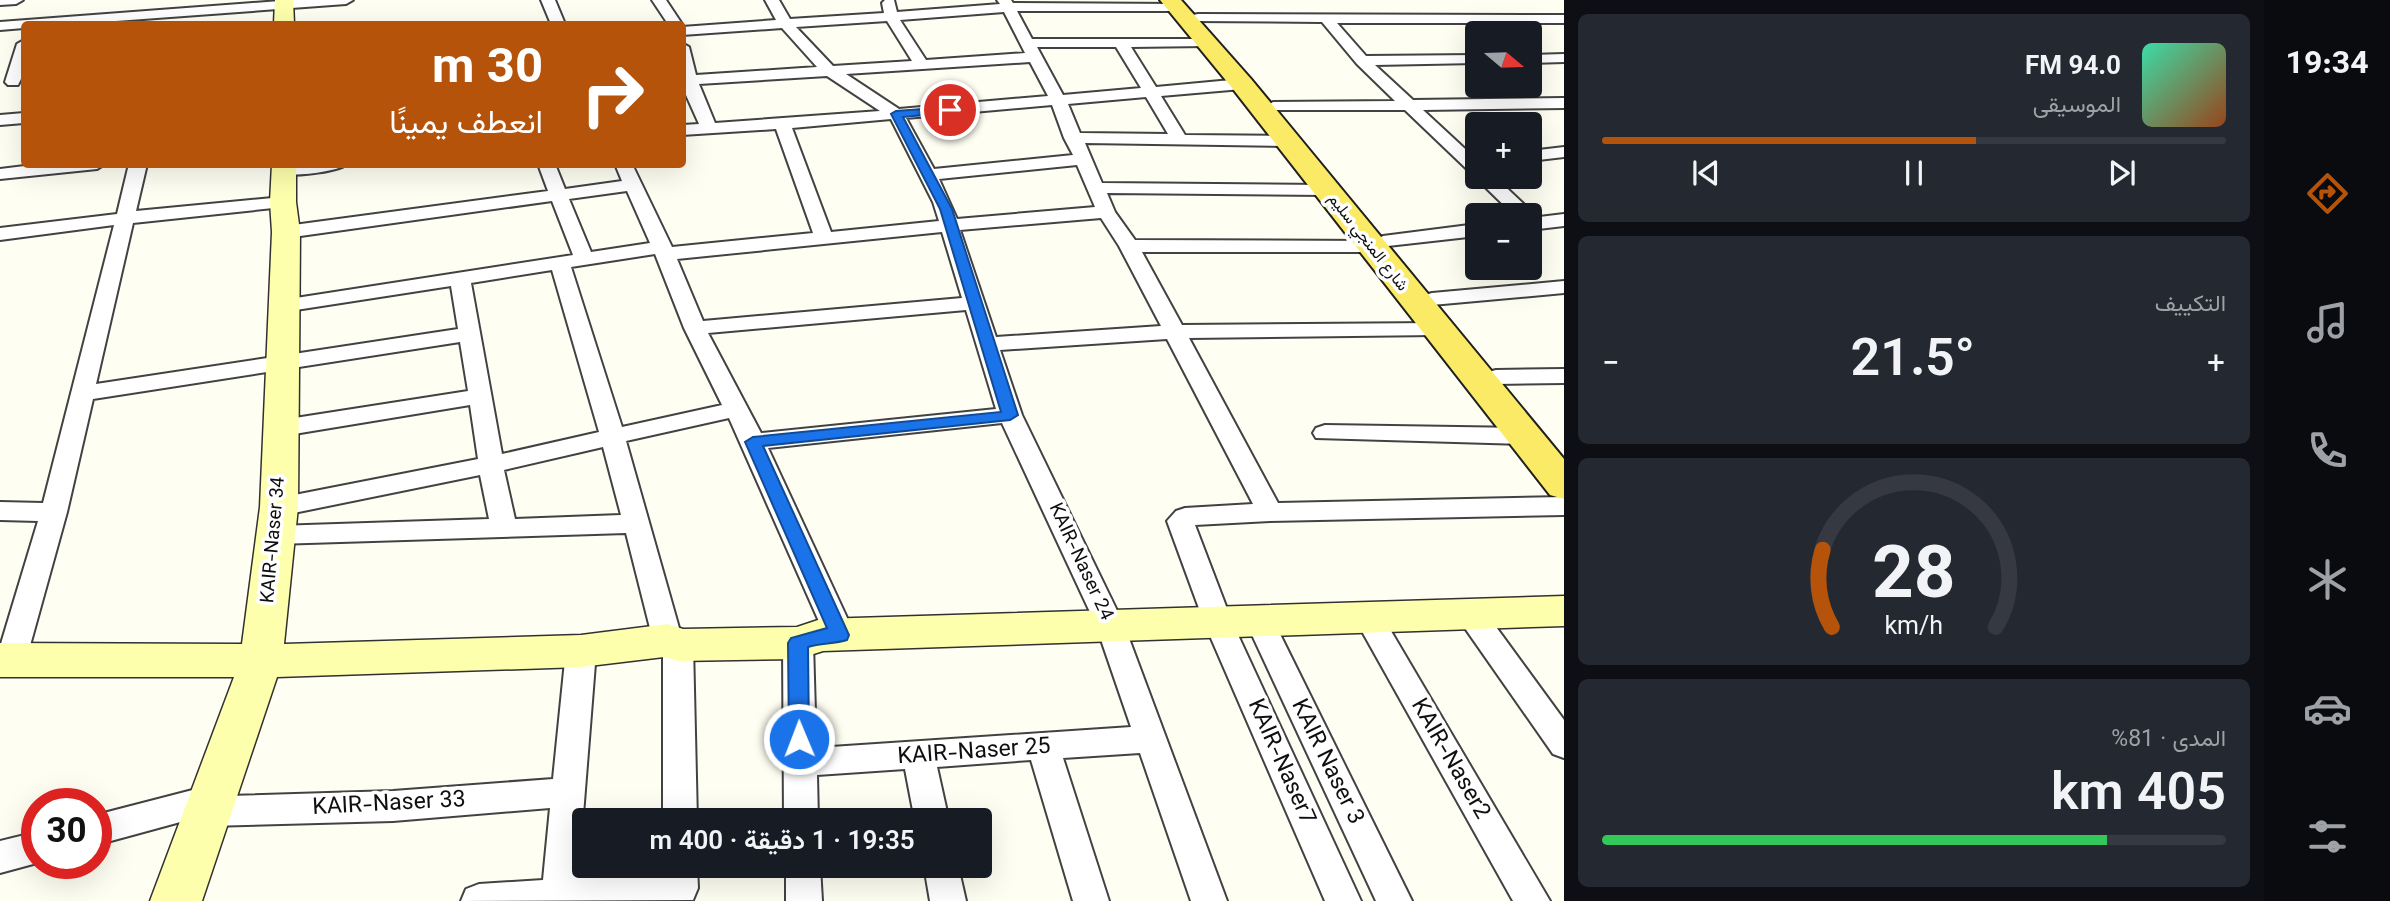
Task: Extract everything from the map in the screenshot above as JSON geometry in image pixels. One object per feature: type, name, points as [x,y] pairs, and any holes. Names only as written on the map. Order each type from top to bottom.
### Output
[{"type":"main road","name":"شارع المنجي سليم","points":[[1187,13],[1325,190],[1432,299],[1564,456]]},
{"type":"main road","name":"شارع المنجي سليم","points":[[1187,13],[1273,107],[1436,329],[1564,486]]},
{"type":"street","points":[[0,1],[16,0]]},
{"type":"street","points":[[116,21],[284,10],[346,0]]},
{"type":"street","points":[[548,0],[552,21]]},
{"type":"street","points":[[659,0],[672,21]]},
{"type":"street","points":[[772,0],[785,23],[827,69],[896,114]]},
{"type":"street","points":[[888,0],[891,16],[921,64]]},
{"type":"street","points":[[1269,0],[1281,20]]},
{"type":"street","points":[[1357,0],[1374,20]]},
{"type":"street","points":[[686,31],[891,16],[1006,4],[1281,20],[1562,20]]},
{"type":"street","points":[[1006,4],[1058,100],[1072,138],[1106,212],[1129,246],[1270,512],[1564,506]]},
{"type":"street","points":[[1423,6],[1438,20]]},
{"type":"street","points":[[1471,7],[1488,20]]},
{"type":"street","points":[[709,128],[686,81],[921,64],[1031,50],[1122,44],[1187,13]]},
{"type":"street","points":[[1327,20],[1362,61],[1465,156]]},
{"type":"street","points":[[0,26],[21,25]]},
{"type":"street","points":[[1122,44],[1180,140]]},
{"type":"street","points":[[13,83],[21,55]]},
{"type":"street","points":[[1542,59],[1564,58]]},
{"type":"street","points":[[1362,61],[1465,60]]},
{"type":"street","points":[[686,130],[782,124],[1241,84]]},
{"type":"street","points":[[1273,107],[1564,103]]},
{"type":"street","name":"KAIR-Naser 24","points":[[896,114],[942,202],[1010,415],[1110,625],[1209,901]]},
{"type":"street","points":[[0,120],[21,118]]},
{"type":"street","points":[[782,124],[824,237]]},
{"type":"street","points":[[1072,138],[1285,141]]},
{"type":"street","points":[[1542,155],[1564,152]]},
{"type":"street","points":[[927,175],[1082,159]]},
{"type":"street","points":[[0,174],[58,168]]},
{"type":"street","points":[[137,168],[54,512],[6,660],[261,661],[581,651],[673,643],[798,643],[821,635],[1564,611]]},
{"type":"street","points":[[284,192],[331,168]]},
{"type":"street","points":[[547,168],[584,259]]},
{"type":"street","points":[[0,234],[126,218],[284,192],[557,196],[628,175],[695,328],[753,442],[840,635]]},
{"type":"street","points":[[1096,188],[1325,190]]},
{"type":"street","points":[[1497,189],[1511,203]]},
{"type":"street","name":"KAIR-Naser 34","points":[[176,901],[261,661],[277,521],[282,428],[284,192]]},
{"type":"street","points":[[284,306],[584,259],[1106,212]]},
{"type":"street","points":[[1542,221],[1564,220]]},
{"type":"street","points":[[1129,246],[1376,244],[1465,232]]},
{"type":"street","points":[[560,264],[673,643],[679,808]]},
{"type":"street","points":[[460,280],[481,396],[489,465],[504,529]]},
{"type":"street","points":[[1432,299],[1564,287]]},
{"type":"street","points":[[695,328],[973,303]]},
{"type":"street","points":[[987,344],[1175,332],[1436,329]]},
{"type":"street","points":[[84,393],[471,334]]},
{"type":"street","points":[[1496,377],[1564,376]]},
{"type":"street","points":[[282,428],[481,396]]},
{"type":"street","points":[[277,521],[489,465],[735,409]]},
{"type":"street","points":[[753,442],[1010,415]]},
{"type":"street","points":[[1325,433],[1524,436]]},
{"type":"street","points":[[0,511],[54,512]]},
{"type":"street","name":"KAIR-Naser7","points":[[1270,512],[1185,517],[1180,522],[1218,622],[1343,901]]},
{"type":"street","points":[[277,521],[504,529],[636,524]]},
{"type":"street","points":[[1470,613],[1559,730]]},
{"type":"street","name":"KAIR-Naser2","points":[[1368,617],[1531,901]]},
{"type":"street","name":"KAIR Naser 3","points":[[1260,622],[1394,901]]},
{"type":"street","points":[[798,643],[801,808]]},
{"type":"street","points":[[559,896],[581,651]]},
{"type":"street","name":"KAIR-Naser 25","points":[[799,762],[1150,739]]},
{"type":"street","points":[[1043,747],[1091,901]]},
{"type":"street","points":[[918,755],[929,808]]},
{"type":"street","name":"KAIR-Naser 33","points":[[112,827],[210,805],[393,806],[569,792]]},
{"type":"street","points":[[0,857],[21,851]]},
{"type":"street","points":[[803,878],[804,901]]},
{"type":"street","points":[[943,878],[948,901]]},
{"type":"street","points":[[479,901],[680,885]]},
{"type":"route","points":[[799,739],[798,643],[821,635],[840,635],[753,442],[1010,415],[948,225],[946,209],[896,114],[950,110]]}]
